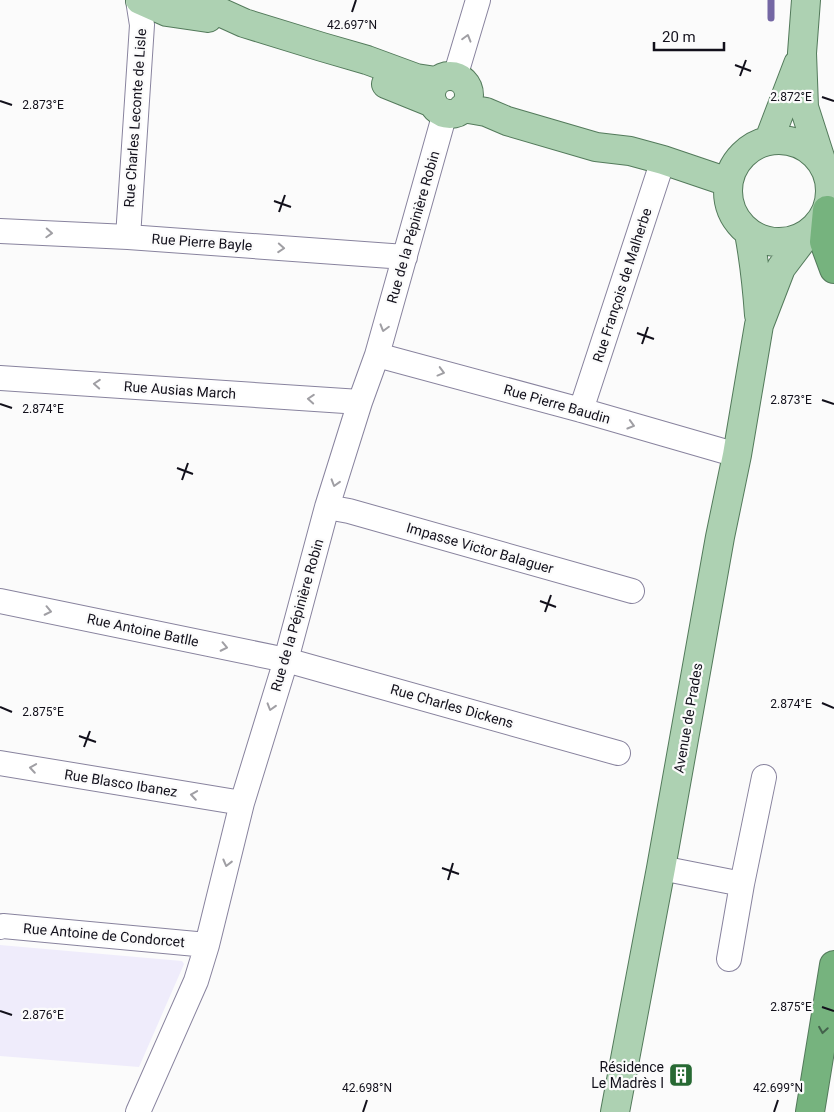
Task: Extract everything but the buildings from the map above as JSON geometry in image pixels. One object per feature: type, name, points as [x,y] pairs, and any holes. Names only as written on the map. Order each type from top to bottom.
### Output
[{"type":"highway","points":[[827,210],[824,242],[834,269]]},
{"type":"highway","points":[[810,1112],[834,965]]},
{"type":"main road","points":[[139,0],[166,12],[244,23]]},
{"type":"main road","points":[[184,0],[200,3],[244,23],[322,47],[373,79],[511,107],[554,134],[596,147],[630,151],[663,160],[728,182]]},
{"type":"main road","points":[[806,0],[802,53],[804,107],[830,182],[831,196],[827,210],[815,228],[806,235],[792,241],[762,240],[738,222],[731,210],[728,182],[740,157],[753,146],[770,140],[784,139],[798,142],[810,149],[821,160]]},
{"type":"main road","points":[[770,140],[802,53]]},
{"type":"main road","name":"Avenue de Prades","points":[[749,232],[754,258],[759,325]]},
{"type":"main road","name":"Avenue de Prades","points":[[615,1112],[720,537],[737,455],[759,325],[781,268],[806,235]]},
{"type":"street","name":"Rue Charles Leconte de Lisle","points":[[128,237],[142,25],[139,0]]},
{"type":"street","name":"Rue de la Pépinière Robin","points":[[138,1112],[196,981],[207,945],[242,803],[286,660],[328,507],[360,402],[377,355],[478,0]]},
{"type":"street","name":"Rue François de Malherbe","points":[[581,410],[663,160]]},
{"type":"street","name":"Rue Pierre Bayle","points":[[0,231],[128,237],[405,257]]},
{"type":"street","name":"Rue Pierre Baudin","points":[[377,355],[581,410],[737,455]]},
{"type":"street","name":"Rue Ausias March","points":[[0,378],[360,402]]},
{"type":"street","name":"Impasse Victor Balaguer","points":[[328,507],[632,591]]},
{"type":"street","name":"Rue Antoine Batlle","points":[[0,601],[286,660]]},
{"type":"street","name":"Rue Charles Dickens","points":[[286,660],[618,753]]},
{"type":"street","name":"Rue Blasco Ibanez","points":[[0,763],[242,803]]},
{"type":"street","points":[[729,959],[764,777]]},
{"type":"street","points":[[661,868],[742,884]]},
{"type":"street","name":"Rue Antoine de Condorcet","points":[[0,927],[207,945]]},
{"type":"shaded area","points":[[0,945],[182,961],[184,964],[139,1067],[0,1056]]},
{"type":"waterway","points":[[771,0],[771,18]]},
{"type":"place","name":"Résidence Le Madrès I","points":[[681,1075]]}]
